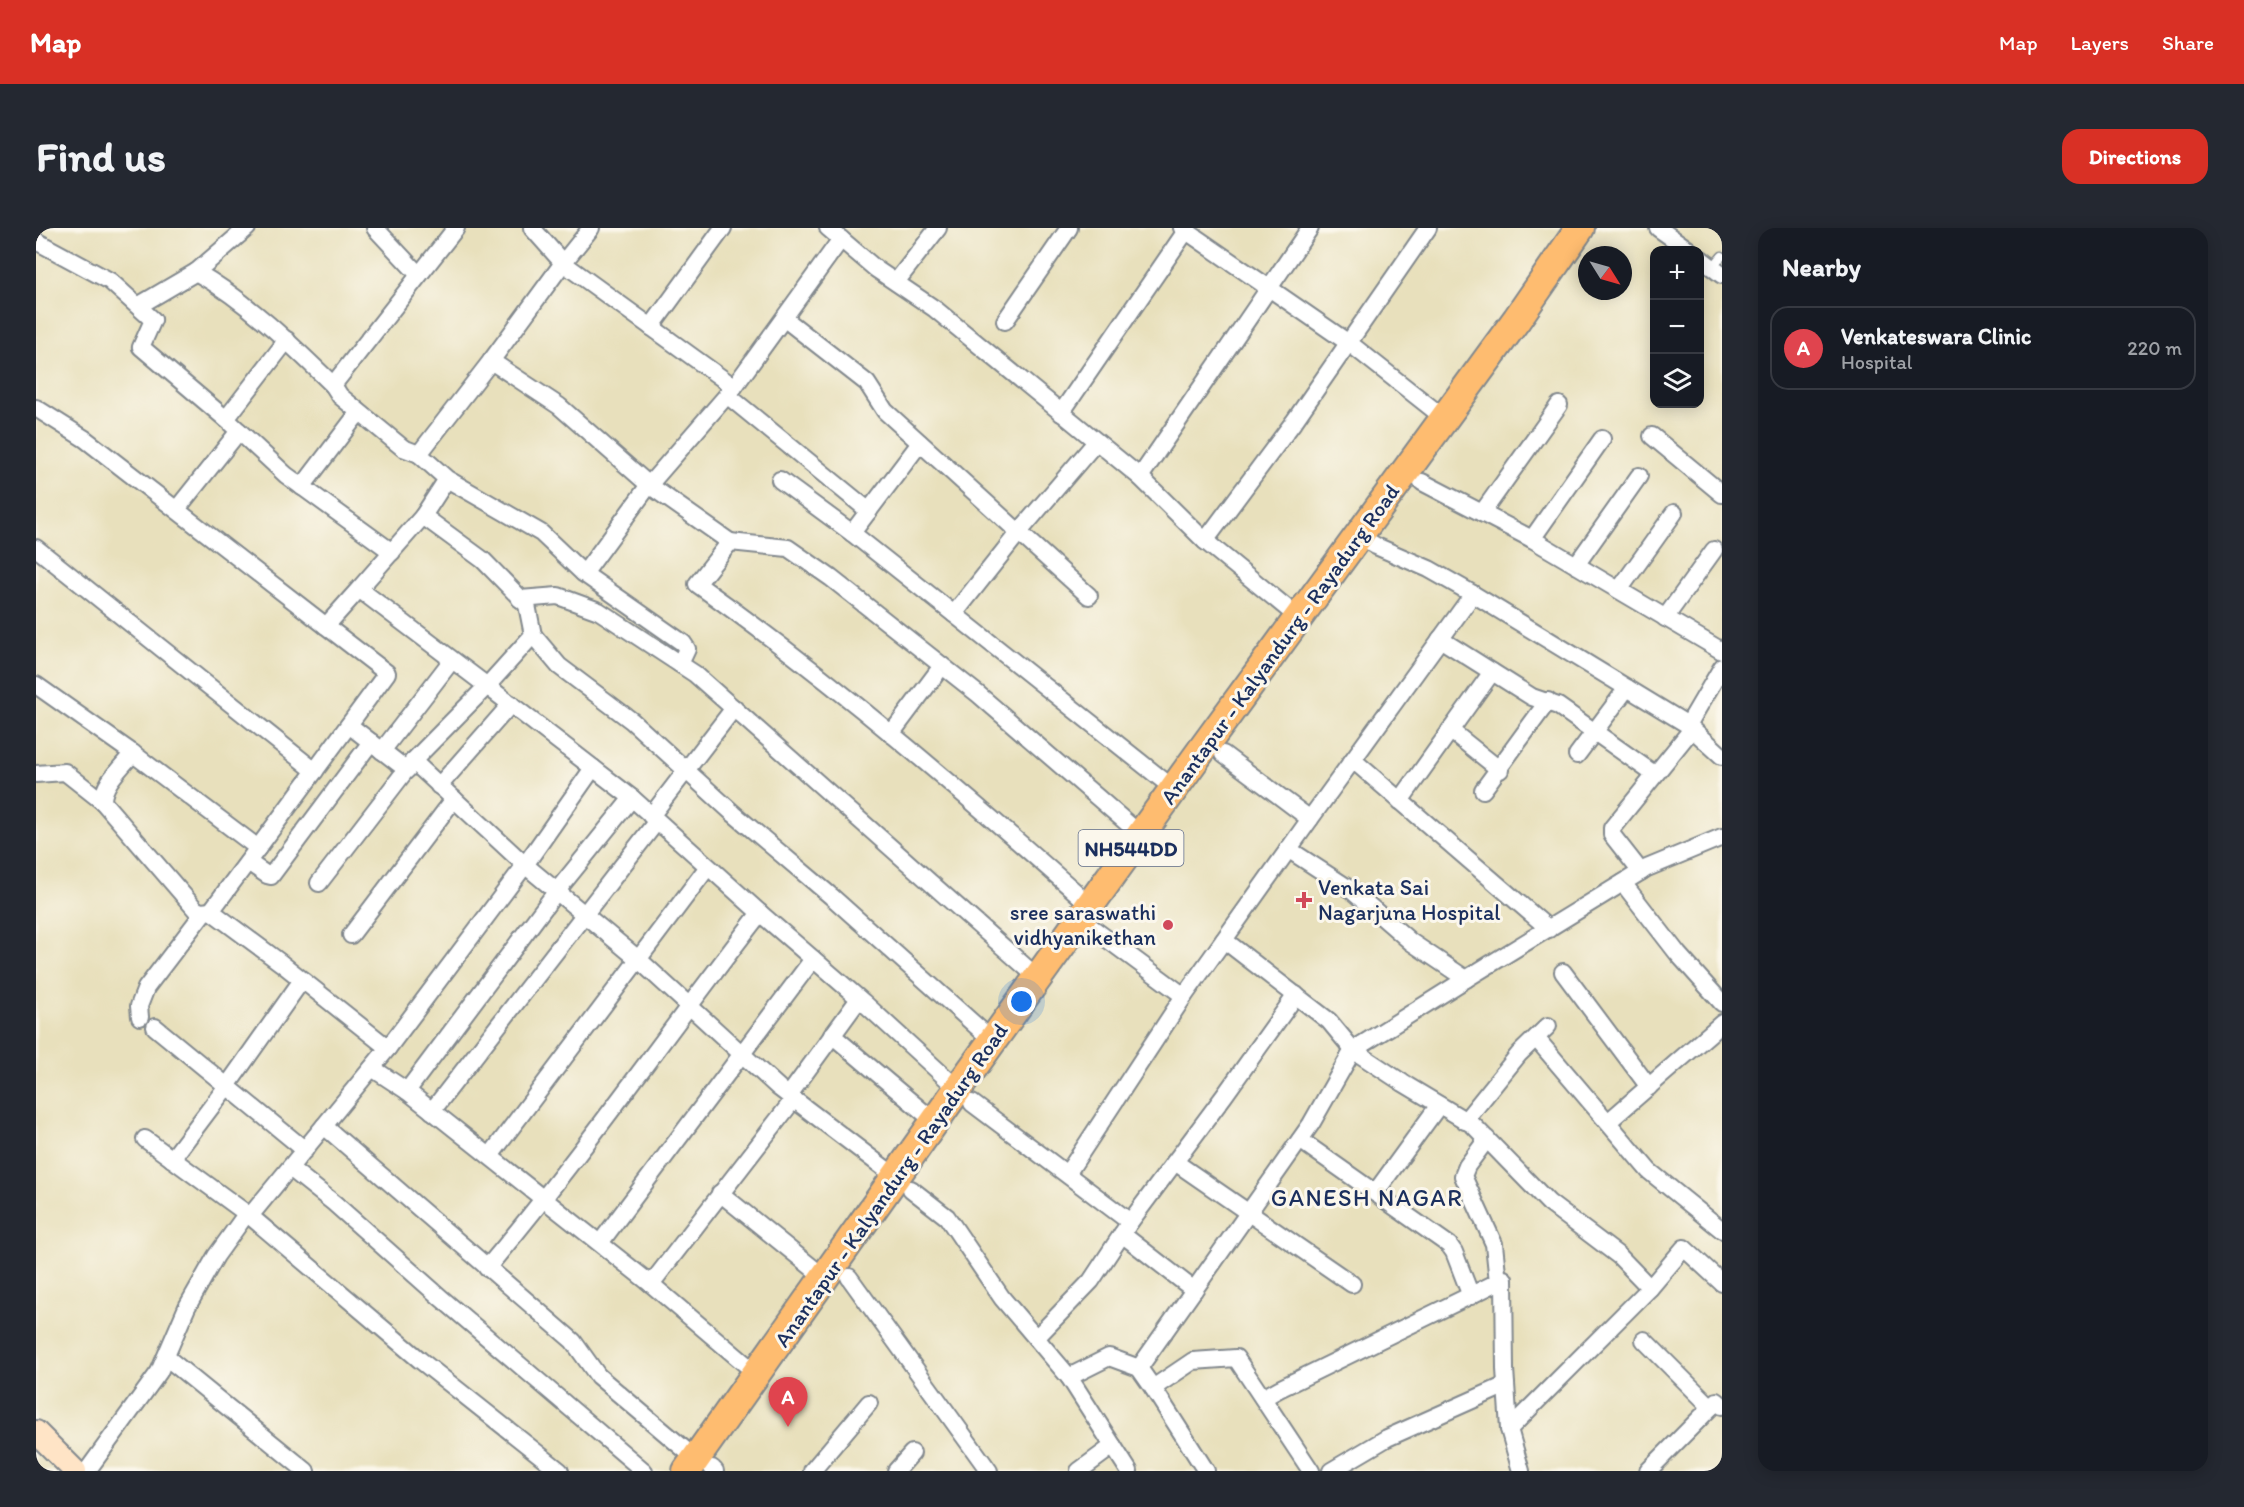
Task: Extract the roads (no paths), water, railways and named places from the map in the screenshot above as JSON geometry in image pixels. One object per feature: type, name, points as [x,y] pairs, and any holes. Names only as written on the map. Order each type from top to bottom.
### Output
[{"type":"highway","name":"Anantapur - Kalyandurg - Rayadurg Road","points":[[904,1183],[935,1122],[965,1096],[993,1041],[1038,978],[1223,754],[1367,541],[1444,418],[1580,228]]},
{"type":"highway","name":"Anantapur - Kalyandurg - Rayadurg Road","points":[[704,1468],[1088,918],[1140,835],[1299,618],[1422,482],[1600,228]]},
{"type":"highway","name":"Anantapur - Kalyandurg - Rayadurg Road","points":[[704,1468],[757,1374],[837,1277]]},
{"type":"street","points":[[375,228],[419,275]]},
{"type":"street","points":[[333,385],[456,228]]},
{"type":"street","points":[[532,228],[564,263],[651,327],[730,391],[869,511]]},
{"type":"street","points":[[419,454],[591,228]]},
{"type":"street","points":[[651,327],[723,228]]},
{"type":"street","points":[[828,228],[876,269],[935,309],[1140,477],[1204,540],[1299,618]]},
{"type":"street","points":[[896,282],[938,228]]},
{"type":"street","points":[[1005,321],[1069,228]]},
{"type":"street","points":[[1140,477],[1310,228]]},
{"type":"street","points":[[1204,540],[1295,420],[1428,228]]},
{"type":"street","points":[[1658,228],[1683,246]]},
{"type":"street","points":[[1061,413],[1185,229],[1347,342],[1444,418]]},
{"type":"street","points":[[138,306],[196,272],[238,231]]},
{"type":"street","points":[[583,573],[586,572],[649,485],[730,391],[785,319],[841,239]]},
{"type":"street","points":[[36,241],[110,281],[153,320],[141,347],[226,418],[286,475],[392,552]]},
{"type":"street","points":[[196,272],[213,282],[286,340],[333,385],[340,396],[403,448],[419,454],[447,479],[541,533],[583,573],[683,643],[687,649],[680,664]]},
{"type":"street","points":[[785,319],[867,383],[885,411],[1089,596]]},
{"type":"street","points":[[226,418],[286,340]]},
{"type":"street","points":[[491,360],[559,406],[649,485],[730,542],[788,548],[831,578],[978,694],[1140,835]]},
{"type":"street","points":[[1482,513],[1559,405]]},
{"type":"street","points":[[36,408],[85,439],[387,673],[248,862],[146,988],[139,1006],[140,1017]]},
{"type":"street","points":[[302,487],[359,412]]},
{"type":"street","points":[[177,509],[239,430]]},
{"type":"street","points":[[1652,436],[1722,494]]},
{"type":"street","points":[[1532,539],[1602,439]]},
{"type":"street","points":[[954,614],[1018,532],[1096,442]]},
{"type":"street","points":[[852,533],[920,443]]},
{"type":"street","points":[[1576,565],[1639,476]]},
{"type":"street","points":[[326,626],[423,516],[447,479]]},
{"type":"street","points":[[780,480],[852,533],[1174,789]]},
{"type":"street","points":[[1422,482],[1532,539],[1722,651]]},
{"type":"street","points":[[1619,590],[1674,513]]},
{"type":"street","points":[[423,516],[483,560],[527,605],[533,634],[560,666],[632,721],[993,1041]]},
{"type":"street","points":[[1367,541],[1429,569],[1473,594],[1690,727],[1722,756]]},
{"type":"street","points":[[730,542],[697,584],[767,633],[957,787],[1088,918],[1184,996]]},
{"type":"street","points":[[36,548],[315,771]]},
{"type":"street","points":[[1665,618],[1714,550]]},
{"type":"street","points":[[359,589],[632,798],[707,868],[859,999],[965,1096],[1067,1174],[1194,1290]]},
{"type":"street","points":[[1067,1174],[1184,996],[1473,594]]},
{"type":"street","points":[[520,599],[558,596],[599,611],[695,674],[1038,978]]},
{"type":"street","points":[[319,883],[410,765],[487,686],[533,634]]},
{"type":"street","points":[[1440,639],[1532,697],[1558,706],[1654,774]]},
{"type":"street","points":[[248,862],[270,876],[452,660]]},
{"type":"street","points":[[891,734],[942,666]]},
{"type":"street","points":[[1641,872],[1612,835],[1614,823],[1690,727],[1722,667]]},
{"type":"street","points":[[1400,801],[1492,672]]},
{"type":"street","points":[[36,685],[133,753],[258,848]]},
{"type":"street","points":[[1576,755],[1627,688]]},
{"type":"street","points":[[1483,790],[1500,770],[1548,701]]},
{"type":"street","points":[[440,786],[511,704]]},
{"type":"street","points":[[432,1111],[585,915],[734,708]]},
{"type":"street","points":[[349,725],[377,747],[410,765],[440,786],[525,865],[638,959],[791,1097],[947,1217],[1002,1298],[1069,1377],[1129,1471]]},
{"type":"street","points":[[1450,730],[1500,770]]},
{"type":"street","points":[[103,802],[103,794],[107,786],[133,753]]},
{"type":"street","points":[[1223,754],[1310,819]]},
{"type":"street","points":[[1353,760],[1549,929]]},
{"type":"street","points":[[87,1471],[159,1372],[187,1307],[216,1256],[388,1048],[525,865],[593,768]]},
{"type":"street","points":[[36,774],[65,772],[103,802],[196,910],[207,912],[302,980],[388,1048]]},
{"type":"street","points":[[407,1091],[556,892],[632,798]]},
{"type":"street","points":[[351,935],[454,799]]},
{"type":"street","points":[[1139,1368],[1311,1124],[1353,1050],[1641,872],[1722,837]]},
{"type":"street","points":[[1288,849],[1351,890],[1412,942],[1466,979]]},
{"type":"street","points":[[490,1156],[707,868]]},
{"type":"street","points":[[1623,883],[1678,954],[1722,1003]]},
{"type":"street","points":[[487,1268],[545,1200],[688,1005],[760,913]]},
{"type":"street","points":[[1224,940],[1329,1021],[1353,1050],[1473,1125],[1549,1203],[1619,1256],[1650,1288]]},
{"type":"street","points":[[600,1243],[813,959]]},
{"type":"street","points":[[1563,972],[1649,1087]]},
{"type":"street","points":[[172,1159],[302,980]]},
{"type":"street","points":[[1036,1338],[1091,1281],[1126,1228],[1296,996]]},
{"type":"street","points":[[651,1284],[791,1097],[859,999]]},
{"type":"street","points":[[1608,1122],[1722,1023]]},
{"type":"street","points":[[1465,1120],[1519,1054],[1548,1026]]},
{"type":"street","points":[[155,1027],[305,1150]]},
{"type":"street","points":[[832,1035],[935,1122]]},
{"type":"street","points":[[1536,1038],[1649,1171],[1722,1230]]},
{"type":"street","points":[[372,1068],[407,1091],[600,1243],[757,1374]]},
{"type":"street","points":[[1375,1193],[1439,1105]]},
{"type":"street","points":[[324,1126],[573,1341],[598,1376],[704,1468]]},
{"type":"street","points":[[145,1139],[248,1215],[420,1360],[560,1471]]},
{"type":"street","points":[[1487,1139],[1467,1166],[1463,1176],[1494,1244],[1498,1282]]},
{"type":"street","points":[[1300,1140],[1449,1245],[1454,1252],[1470,1296]]},
{"type":"street","points":[[1174,1162],[1352,1284]]},
{"type":"street","points":[[290,1168],[334,1203],[441,1298],[644,1471]]},
{"type":"street","points":[[720,1193],[837,1277],[989,1471]]},
{"type":"street","points":[[1509,1428],[1650,1288],[1684,1248],[1722,1283]]},
{"type":"street","points":[[1263,1398],[1503,1280],[1509,1428],[1521,1471]]},
{"type":"street","points":[[1644,1340],[1718,1402],[1648,1471]]},
{"type":"street","points":[[166,1357],[306,1471]]},
{"type":"street","points":[[1069,1377],[1109,1357],[1139,1368],[1206,1471]]},
{"type":"street","points":[[1153,1388],[1192,1361],[1236,1358],[1311,1471]]},
{"type":"street","points":[[1331,1471],[1387,1438],[1506,1385]]},
{"type":"street","points":[[812,1471],[870,1403]]},
{"type":"street","points":[[36,1432],[75,1471]]},
{"type":"street","points":[[1079,1471],[1113,1446]]},
{"type":"street","points":[[896,1471],[912,1453]]},
{"type":"place","name":"Venkata Sai Nagarjuna Hospital","points":[[1304,900]]},
{"type":"place","name":"sree saraswathi vidhyanikethan","points":[[1168,925]]},
{"type":"place","name":"Venkateswara Clinic","points":[[788,1427]]},
{"type":"district","name":"GANESH NAGAR","points":[[1367,1197]]}]
